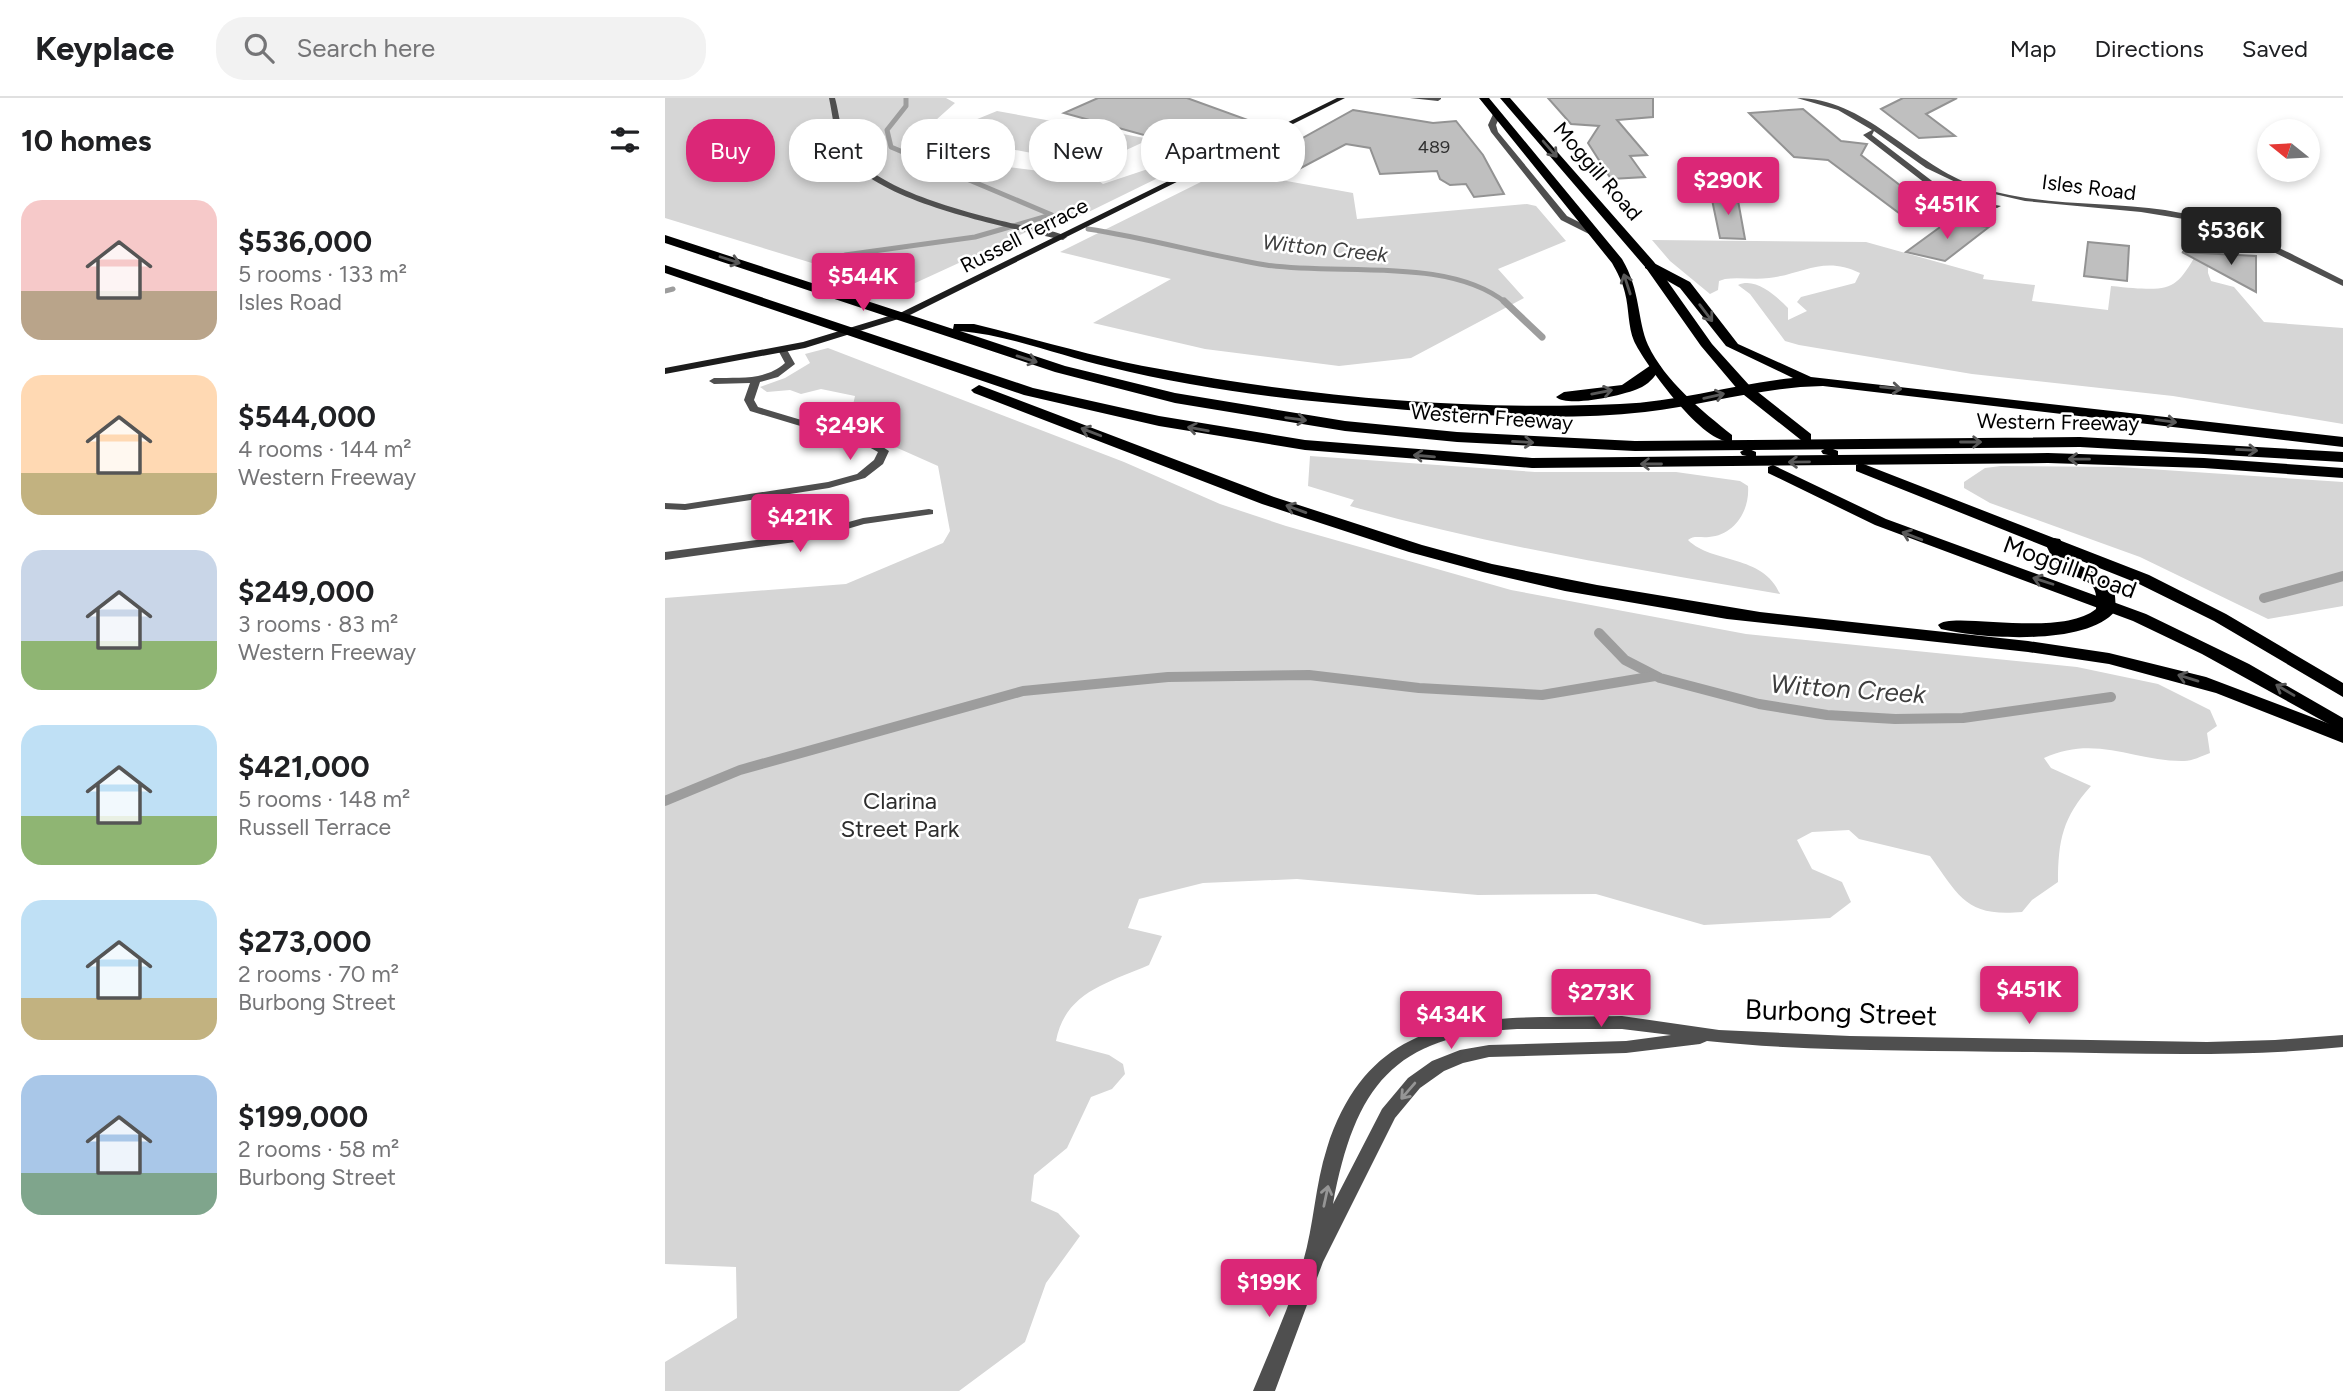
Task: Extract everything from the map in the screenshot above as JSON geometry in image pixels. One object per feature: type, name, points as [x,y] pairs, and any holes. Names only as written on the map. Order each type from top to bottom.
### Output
[{"type":"highway","name":"Moggill Road","points":[[1484,98],[1596,234],[1626,278],[1642,345],[1654,367],[1684,403],[1727,438]]},
{"type":"highway","name":"Moggill Road","points":[[1505,98],[1650,265],[1708,345],[1744,388],[1806,436]]},
{"type":"highway","name":"Western Freeway","points":[[665,239],[936,327],[962,338],[1093,378],[1175,398],[1283,417],[1457,437],[1694,447],[1902,443],[2144,444],[2343,457]]},
{"type":"highway","points":[[1650,265],[1685,285],[1735,346],[1785,371],[1823,381]]},
{"type":"highway","points":[[665,269],[813,320],[1271,500],[1361,530],[1505,572],[1639,598],[1824,626],[2053,649],[2124,662],[2221,689],[2343,737]]},
{"type":"highway","points":[[936,327],[974,328],[1107,362],[1230,386],[1386,403],[1519,409],[1647,408],[1684,403],[1790,380],[1823,381],[2343,442]]},
{"type":"highway","name":"Western Freeway","points":[[887,349],[1029,392],[1228,434],[1305,445],[1469,459],[1597,464],[1941,459],[2123,460],[2343,473]]},
{"type":"highway","points":[[1519,409],[1542,398],[1587,395],[1625,387],[1643,379],[1654,367]]},
{"type":"highway","name":"Moggill Road","points":[[1861,468],[1940,503],[2054,543],[2185,599],[2273,647],[2343,691]]},
{"type":"highway","name":"Moggill Road","points":[[1773,470],[1894,529],[2107,605],[2226,657],[2343,726]]},
{"type":"highway","points":[[1361,530],[1522,566],[1718,597],[1917,623],[2064,630],[2088,625],[2102,614],[2107,605],[2106,592],[2101,584],[2087,573],[2065,563],[2054,543]]},
{"type":"main road","name":"Russell Terrace","points":[[665,371],[783,350],[905,314],[1342,98]]},
{"type":"street","points":[[832,98],[848,154],[866,173],[910,194],[1063,237]]},
{"type":"street","points":[[1413,98],[1438,100]]},
{"type":"street","points":[[1800,98],[1828,101],[1841,98]]},
{"type":"street","name":"Isles Road","points":[[1828,101],[1947,177],[1971,186],[2004,194],[2167,213],[2211,222],[2248,235],[2343,283]]},
{"type":"street","name":"Isles Road","points":[[1875,130],[1867,135],[1951,199],[1997,206]]},
{"type":"street","points":[[714,381],[755,379],[777,374],[788,367],[790,361],[783,350]]},
{"type":"street","points":[[665,506],[685,507],[829,485],[861,476],[879,462],[884,451],[871,444],[754,409],[750,392],[755,379]]},
{"type":"street","points":[[665,556],[810,536],[863,520],[929,512]]},
{"type":"street","name":"Burbong Street","points":[[1313,1262],[1336,1147],[1347,1114],[1357,1096],[1377,1072],[1400,1054],[1452,1030],[1486,1024],[1631,1023],[1716,1036],[2236,1048],[2343,1041]]},
{"type":"street","name":"Burbong Street","points":[[1264,1391],[1313,1262],[1388,1114],[1414,1083],[1438,1066],[1460,1057],[1489,1051],[1626,1047],[1716,1036]]},
{"type":"green space","points":[[665,98],[946,98],[955,103],[937,119],[901,119],[901,182],[1015,182],[1015,168],[1029,170],[1029,182],[1127,182],[1127,176],[1141,171],[1141,182],[1150,182],[1062,225],[1035,228],[900,290],[665,218]]},
{"type":"green space","points":[[997,111],[1041,119],[1029,119],[1029,152],[1015,150],[1015,119],[977,119]]},
{"type":"green space","points":[[1127,135],[1141,137],[1141,143],[1127,150]]},
{"type":"green space","points":[[1201,182],[1292,182],[1353,193],[1357,219],[1527,204],[1536,206],[1566,241],[1498,269],[1524,298],[1411,358],[1339,366],[1205,349],[1093,323],[1171,279],[1060,252]]},
{"type":"green space","points":[[2209,233],[2208,273],[2211,281],[2234,287],[2264,322],[2343,328],[2343,424],[2173,396],[1972,374],[1799,345],[1785,341],[1750,294],[1738,285],[1752,284],[1772,293],[1788,308],[1788,320],[1807,311],[1797,302],[1801,297],[1855,283],[1860,273],[1847,268],[1824,266],[1769,278],[1725,279],[1719,281],[1718,290],[1710,294],[1670,261],[1652,240],[1866,242],[1984,275],[1983,279],[2035,285],[2032,301],[2108,310],[2111,286],[2151,289],[2173,284],[2189,267]]},
{"type":"green space","name":"Clarina Street Park","points":[[828,348],[1124,462],[1220,504],[1286,526],[1511,590],[1746,634],[2077,667],[2158,684],[2210,710],[2217,726],[2207,733],[2210,753],[2184,761],[2081,748],[2044,758],[2051,768],[2091,786],[2074,808],[2064,830],[2059,854],[2058,882],[2032,900],[2022,912],[2003,913],[1976,907],[1958,893],[1930,856],[1859,839],[1849,830],[1812,832],[1797,840],[1812,869],[1842,882],[1851,902],[1830,918],[1704,925],[1596,894],[1478,895],[1297,879],[1203,883],[1139,899],[1128,928],[1162,936],[1149,965],[1104,984],[1079,1000],[1061,1024],[1056,1041],[1109,1055],[1123,1064],[1125,1074],[1112,1089],[1091,1097],[1067,1148],[1034,1175],[1031,1201],[1058,1213],[1080,1236],[1046,1283],[1025,1342],[959,1391],[665,1391],[665,1362],[737,1318],[736,1267],[665,1264],[665,598],[846,584],[943,543],[950,531],[938,466],[866,434],[822,421],[853,405],[855,396],[821,389],[801,394],[790,390],[767,392],[760,387],[785,378],[810,363],[805,354]]},
{"type":"green space","points":[[1310,456],[1535,472],[1676,472],[1740,481],[1748,486],[1748,495],[1739,520],[1726,532],[1688,540],[1698,548],[1762,572],[1780,594],[1510,545],[1350,506],[1354,500],[1308,486]]},
{"type":"green space","points":[[2119,467],[2343,482],[2343,606],[2268,619],[2140,557],[1990,503],[1964,488],[1964,482],[1985,468]]},
{"type":"building","points":[[1098,98],[1187,98],[1245,119],[1141,119],[1141,134],[1127,130],[1127,119],[1086,119],[1064,113]]},
{"type":"building","points":[[1548,98],[1653,98],[1653,117],[1617,120],[1647,155],[1630,156],[1645,177],[1611,179],[1588,143],[1599,126],[1571,124]]},
{"type":"building","points":[[1903,98],[1957,98],[1926,114],[1955,136],[1919,138],[1881,109]]},
{"type":"building","points":[[1803,109],[1841,141],[1867,144],[1861,155],[1928,207],[1915,225],[1828,160],[1794,157],[1749,113]]},
{"type":"building","points":[[1353,110],[1433,123],[1456,121],[1483,155],[1504,194],[1474,197],[1466,184],[1450,185],[1440,179],[1437,171],[1380,174],[1370,148],[1346,144],[1305,166],[1305,137]]},
{"type":"building","points":[[1711,195],[1737,195],[1745,239],[1720,238]]},
{"type":"building","points":[[1947,222],[1989,227],[1945,261],[1906,252]]},
{"type":"building","points":[[2088,242],[2129,246],[2127,281],[2084,276]]},
{"type":"building","points":[[2182,252],[2256,256],[2256,292]]},
{"type":"waterway","name":"Witton Creek","points":[[906,98],[906,106],[887,130],[891,147],[1052,215]]},
{"type":"waterway","points":[[845,255],[975,237],[1051,215]]},
{"type":"waterway","name":"Witton Creek","points":[[1088,229],[1266,265],[1424,273],[1482,288],[1506,303]]},
{"type":"waterway","points":[[665,291],[673,289]]},
{"type":"waterway","name":"Witton Creek","points":[[1504,301],[1542,337]]},
{"type":"waterway","name":"Witton Creek","points":[[2264,598],[2343,576]]},
{"type":"waterway","name":"Witton Creek","points":[[1599,633],[1625,660],[1660,678],[1759,704],[1827,715],[1895,719],[1963,718],[2111,697]]},
{"type":"waterway","points":[[665,801],[740,770],[1023,691],[1168,677],[1309,675],[1419,688],[1542,695],[1655,676]]}]
